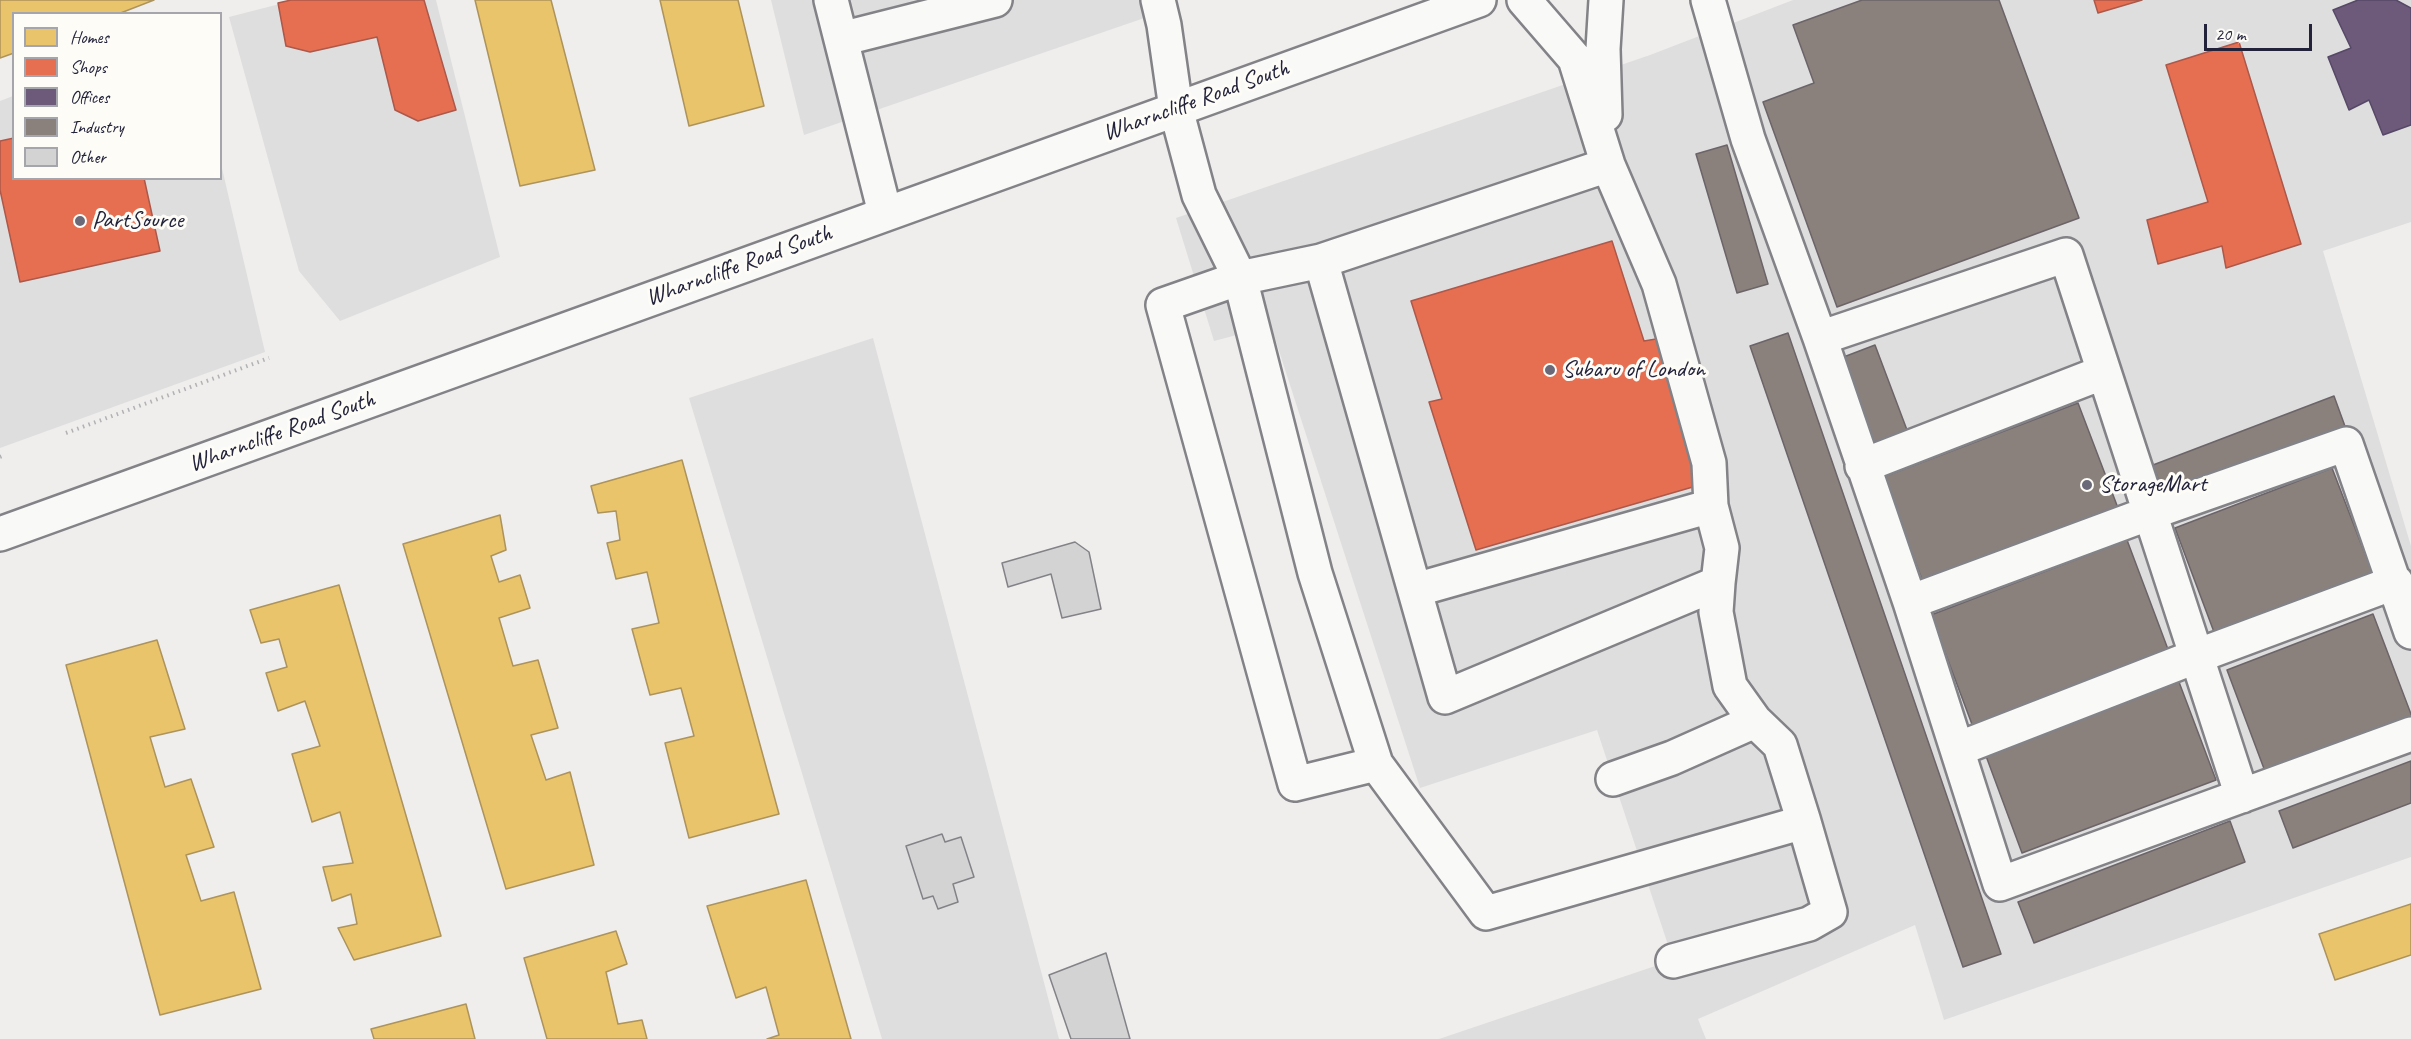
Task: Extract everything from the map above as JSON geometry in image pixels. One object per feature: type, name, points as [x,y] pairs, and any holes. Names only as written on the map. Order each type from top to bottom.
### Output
[{"type":"main road","points":[[831,0],[885,213]]},
{"type":"main road","points":[[841,39],[995,0]]},
{"type":"main road","points":[[1158,0],[1164,25],[1176,109],[1199,195],[1240,278],[1315,573],[1376,764],[1486,913],[1804,822]]},
{"type":"main road","name":"Wharncliffe Road South","points":[[0,534],[1479,0]]},
{"type":"main road","points":[[1524,0],[1575,59],[1608,165],[1659,284],[1709,463],[1711,506],[1722,548],[1716,612],[1730,686],[1755,721],[1780,745],[1830,912],[1809,924],[1673,961]]},
{"type":"main road","points":[[1606,0],[1603,49],[1608,165]]},
{"type":"main road","points":[[1708,0],[1748,140],[1820,338],[1910,602],[2000,884],[2411,734]]},
{"type":"main road","points":[[1376,764],[1295,784],[1163,304],[1240,278],[1321,261],[1608,165]]},
{"type":"main road","points":[[1820,338],[2066,255],[2242,796]]},
{"type":"main road","points":[[1321,261],[1445,697],[1718,583]]},
{"type":"main road","points":[[1862,465],[2104,372]]},
{"type":"main road","points":[[1910,602],[2150,513],[2346,444],[2396,582],[2411,632]]},
{"type":"main road","points":[[1415,591],[1711,506]]},
{"type":"main road","points":[[1958,749],[2396,582]]},
{"type":"main road","points":[[1612,779],[1672,758],[1755,721]]},
{"type":"path","points":[[66,433],[269,358]]},
{"type":"shaded area","points":[[295,0],[436,0],[500,257],[340,321],[299,271],[229,17]]},
{"type":"shaded area","points":[[771,0],[1153,0],[1156,14],[804,135]]},
{"type":"shaded area","points":[[1793,0],[2411,0],[2411,222],[2323,251],[2411,546],[2411,857],[1944,1020],[1915,925],[1698,1019],[1706,1039],[1439,1039],[1673,960],[1597,730],[1420,788],[1271,326],[1214,341],[1176,218],[1650,55]]},
{"type":"shaded area","points":[[12,96],[12,180],[222,180],[222,168],[265,352],[0,448],[0,101]]},
{"type":"shaded area","points":[[873,338],[1059,1039],[882,1039],[689,398]]},
{"type":"building: Homes","points":[[0,0],[154,0],[123,12],[12,12],[12,54],[0,58]]},
{"type":"building: Homes","points":[[475,0],[551,0],[595,170],[520,186]]},
{"type":"building: Homes","points":[[660,0],[738,0],[764,106],[689,126]]},
{"type":"building: Homes","points":[[682,460],[779,814],[689,838],[665,743],[694,736],[681,688],[650,695],[632,629],[659,623],[647,572],[616,579],[607,543],[620,540],[616,511],[598,513],[591,486]]},
{"type":"building: Homes","points":[[500,515],[506,550],[491,556],[499,582],[520,575],[530,608],[499,618],[513,666],[538,660],[558,728],[531,735],[546,780],[570,772],[594,865],[506,889],[403,544]]},
{"type":"building: Homes","points":[[339,585],[441,936],[354,960],[338,928],[357,924],[351,894],[332,901],[323,867],[353,863],[340,812],[312,822],[292,754],[320,746],[305,701],[278,711],[266,673],[287,667],[279,639],[261,643],[250,610]]},
{"type":"building: Homes","points":[[157,640],[185,729],[150,737],[165,787],[191,779],[214,847],[186,855],[201,901],[234,892],[261,989],[160,1015],[66,665]]},
{"type":"building: Homes","points":[[806,880],[851,1039],[767,1039],[779,1035],[766,987],[736,998],[707,906]]},
{"type":"building: Homes","points":[[2411,904],[2411,955],[2335,980],[2319,934]]},
{"type":"building: Homes","points":[[616,931],[627,964],[606,972],[618,1024],[642,1020],[647,1039],[547,1039],[524,958]]},
{"type":"building: Homes","points":[[466,1004],[475,1039],[374,1039],[371,1029]]},
{"type":"building: Shops","points":[[291,0],[424,0],[456,110],[418,121],[395,110],[377,37],[310,52],[286,46],[278,3]]},
{"type":"building: Shops","points":[[2094,0],[2142,0],[2098,13]]},
{"type":"building: Shops","points":[[2239,42],[2301,244],[2226,268],[2222,246],[2158,264],[2147,220],[2208,202],[2166,65]]},
{"type":"building: Shops","name":"PartSource","points":[[12,138],[12,180],[144,180],[160,251],[20,282],[0,190],[0,141]]},
{"type":"building: Shops","name":"Subaru of London","points":[[1612,241],[1644,341],[1656,339],[1703,484],[1476,550],[1429,402],[1442,399],[1411,301]]},
{"type":"building: Offices","points":[[2358,0],[2396,0],[2411,8],[2411,125],[2383,135],[2369,100],[2349,110],[2328,57],[2351,48],[2333,10]]},
{"type":"building: Industry","points":[[1862,0],[1999,0],[2079,218],[1837,307],[1763,102],[1814,83],[1793,25]]},
{"type":"building: Industry","points":[[1727,145],[1768,284],[1737,293],[1696,154]]},
{"type":"building: Industry","points":[[1788,333],[2001,954],[1963,967],[1750,346]]},
{"type":"building: Industry","points":[[1875,345],[1907,430],[1873,443],[1841,358]]},
{"type":"building: Industry","points":[[2334,396],[2346,429],[2165,498],[2153,465]]},
{"type":"building: Industry","points":[[2078,403],[2118,508],[1923,582],[1883,477]]},
{"type":"building: Industry","points":[[2332,468],[2375,580],[2217,640],[2175,528]]},
{"type":"building: Industry","points":[[2127,540],[2169,652],[1973,727],[1931,615]]},
{"type":"building: Industry","points":[[2373,614],[2411,714],[2411,728],[2269,782],[2227,670]]},
{"type":"building: Industry","points":[[2179,682],[2216,780],[2022,853],[1986,756]]},
{"type":"building: Industry","points":[[2411,761],[2411,803],[2293,848],[2279,811]]},
{"type":"building: Industry","points":[[2230,821],[2245,862],[2034,943],[2018,902]]},
{"type":"building: Other","points":[[1075,542],[1089,552],[1101,609],[1062,618],[1051,574],[1008,587],[1002,563]]},
{"type":"building: Other","points":[[942,834],[945,842],[961,837],[974,877],[953,884],[958,902],[938,909],[933,896],[923,899],[906,846]]},
{"type":"building: Other","points":[[1106,953],[1130,1039],[1071,1039],[1049,975]]},
{"type":"place","name":"PartSource","points":[[80,221]]},
{"type":"place","name":"Subaru of London","points":[[1550,370]]},
{"type":"place","name":"StorageMart","points":[[2087,485]]}]
